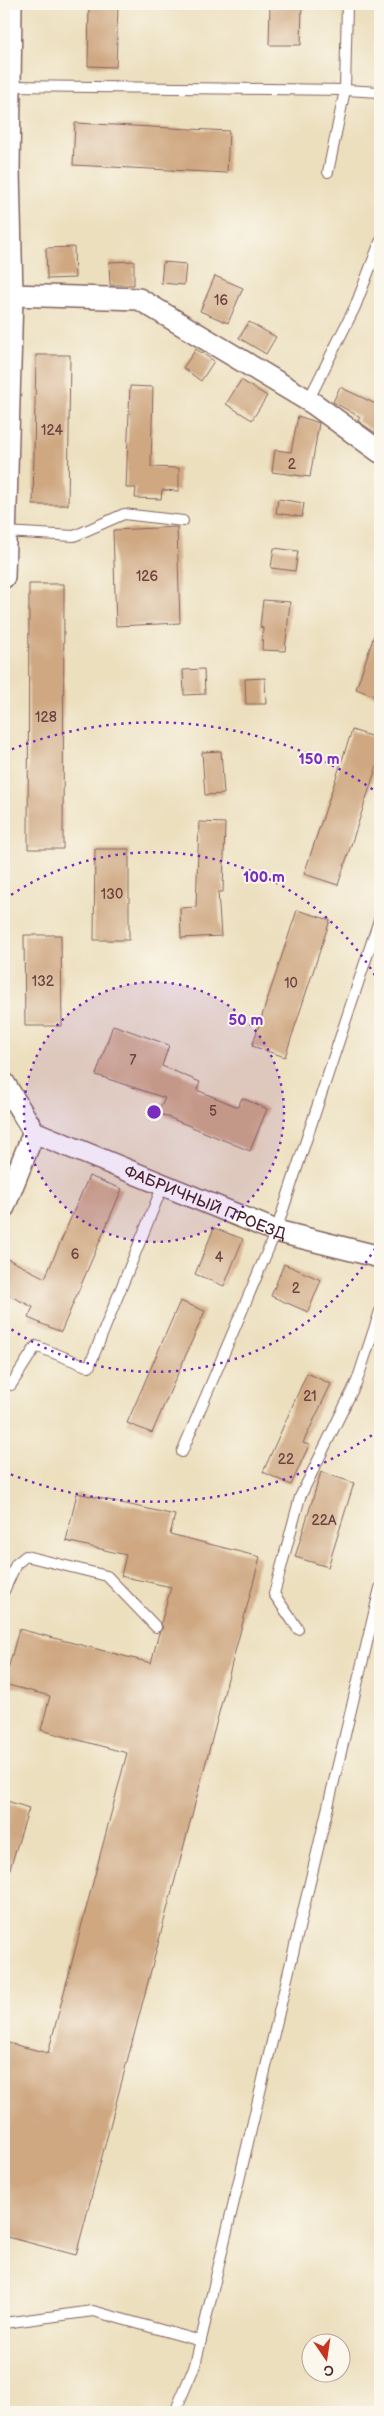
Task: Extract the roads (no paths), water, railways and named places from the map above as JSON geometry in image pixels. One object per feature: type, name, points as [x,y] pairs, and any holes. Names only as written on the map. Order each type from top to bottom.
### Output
[{"type":"street","points":[[4,576],[12,295],[6,170],[11,4]]},
{"type":"street","points":[[12,295],[139,299],[308,401],[380,452]]},
{"type":"street","points":[[4,1083],[34,1132],[4,1207]]},
{"type":"street","name":"ФАБРИЧНЫЙ ПРОЕЗД","points":[[34,1132],[276,1230],[380,1258]]},
{"type":"lane","points":[[328,172],[345,90],[347,4]]},
{"type":"lane","points":[[9,86],[380,92]]},
{"type":"lane","points":[[308,401],[355,307],[380,242]]},
{"type":"lane","points":[[5,532],[74,536],[124,514],[182,521]]},
{"type":"lane","points":[[182,1452],[276,1230],[380,917]]},
{"type":"lane","points":[[11,1385],[36,1346],[89,1367],[163,1185]]},
{"type":"lane","points":[[298,1629],[274,1594],[300,1497],[357,1381],[380,1311]]},
{"type":"lane","points":[[4,1591],[16,1564],[26,1556],[107,1576],[156,1627]]},
{"type":"lane","points":[[175,2412],[195,2365],[201,2341],[380,1588]]},
{"type":"lane","points":[[4,2323],[93,2311],[201,2341]]}]
